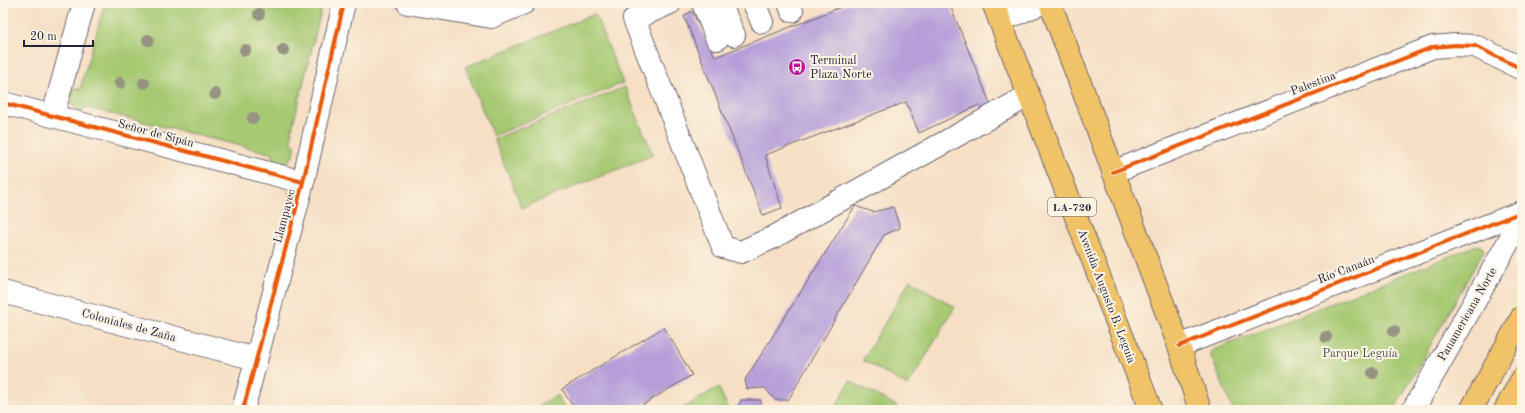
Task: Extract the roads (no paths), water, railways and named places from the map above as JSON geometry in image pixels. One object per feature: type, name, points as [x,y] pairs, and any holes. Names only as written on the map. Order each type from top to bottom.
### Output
[{"type":"main road","points":[[1050,3],[1179,346],[1200,410]]},
{"type":"main road","name":"Avenida Augusto B. Leguia","points":[[996,12],[1151,410]]},
{"type":"main road","points":[[1471,410],[1522,317]]},
{"type":"main road","points":[[1505,410],[1522,379]]},
{"type":"street","points":[[53,116],[84,3]]},
{"type":"street","name":"Llampayec","points":[[243,410],[303,182],[344,3]]},
{"type":"street","points":[[408,3],[491,17],[524,3]]},
{"type":"street","points":[[670,3],[634,20],[723,247],[741,252],[772,238],[1028,96]]},
{"type":"street","points":[[703,3],[743,26]]},
{"type":"street","points":[[720,3],[743,26]]},
{"type":"street","points":[[735,3],[743,26]]},
{"type":"street","points":[[996,12],[1042,3]]},
{"type":"street","name":"Palestina","points":[[1113,172],[1434,47],[1456,45],[1475,46],[1522,69]]},
{"type":"street","name":"Señor de Sipán","points":[[3,103],[303,182]]},
{"type":"street","name":"Río Canaán","points":[[1179,346],[1522,212]]},
{"type":"street","name":"Panamericana Norte","points":[[1413,410],[1522,218]]},
{"type":"street","name":"Coloniales de Zaña","points":[[4,295],[256,359]]},
{"type":"place","name":"Terminal Plaza Norte","points":[[797,67]]},
{"type":"park label","name":"Parque Leguía","points":[[1360,353]]}]
